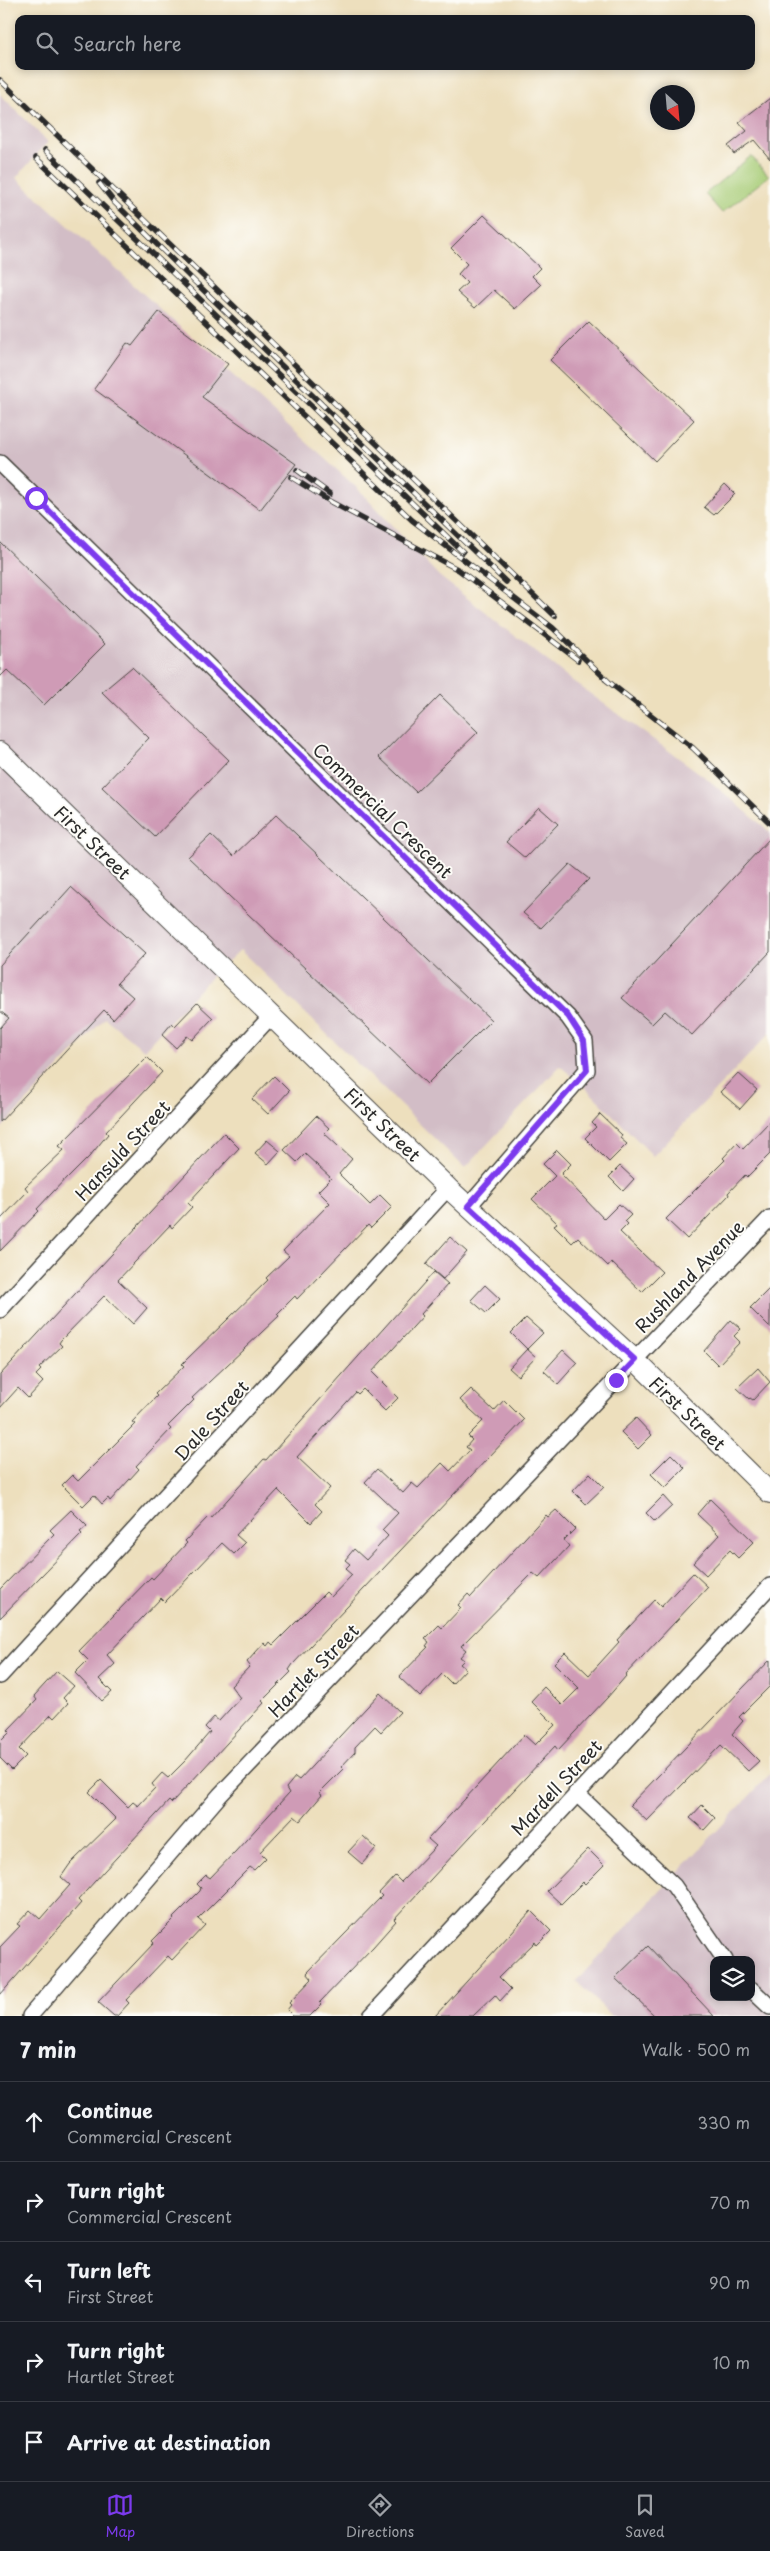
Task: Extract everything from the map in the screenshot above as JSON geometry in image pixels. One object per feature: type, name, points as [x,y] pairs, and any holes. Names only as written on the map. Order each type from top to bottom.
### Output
[{"type":"street","name":"Commercial Crescent","points":[[0,463],[568,1016],[584,1041],[587,1070],[468,1206]]},
{"type":"street","name":"First Street","points":[[0,752],[448,1188],[635,1360],[770,1493]]},
{"type":"street","name":"Hansuld Street","points":[[0,1310],[272,1016]]},
{"type":"street","name":"Dale Street","points":[[0,1676],[448,1188]]},
{"type":"street","name":"Rushland Avenue","points":[[635,1360],[770,1218]]},
{"type":"street","name":"Hartlet Street","points":[[30,2016],[220,1795],[635,1360]]},
{"type":"street","name":"Mardell Street","points":[[371,2016],[770,1586]]},
{"type":"street","points":[[576,1793],[674,1886],[721,1956]]},
{"type":"street","points":[[755,1993],[770,2007]]},
{"type":"shaded area","points":[[0,94],[48,142],[16,178],[357,488],[439,576],[574,682],[705,777],[770,832],[770,1033],[653,1156],[585,1087],[560,1066],[465,1168],[240,950],[208,980],[144,1050],[105,1018],[0,1130]]},
{"type":"shaded area","points":[[770,1774],[770,2016],[612,2016],[576,1981]]},
{"type":"green space","points":[[751,156],[769,176],[722,213],[705,194]]},
{"type":"building","points":[[770,98],[770,159],[754,140],[734,154],[728,146],[747,131],[739,122]]},
{"type":"building","points":[[484,215],[540,268],[532,276],[541,285],[515,309],[494,290],[475,308],[457,292],[467,283],[458,274],[467,264],[451,248]]},
{"type":"building","points":[[159,312],[228,364],[202,397],[296,464],[260,510],[94,389],[127,343],[132,346]]},
{"type":"building","points":[[589,321],[694,420],[655,461],[550,360]]},
{"type":"building","points":[[725,484],[735,494],[714,515],[704,507]]},
{"type":"building","points":[[0,542],[105,644],[44,705],[7,670],[0,677]]},
{"type":"building","points":[[132,667],[229,760],[155,837],[102,787],[149,738],[102,692]]},
{"type":"building","points":[[440,695],[478,732],[416,792],[379,757]]},
{"type":"building","points":[[539,807],[558,824],[525,858],[506,842]]},
{"type":"building","points":[[276,815],[491,1020],[427,1084],[188,857],[211,835],[233,856]]},
{"type":"building","points":[[770,838],[770,952],[692,1035],[665,1011],[652,1024],[622,998]]},
{"type":"building","points":[[570,864],[589,879],[541,928],[523,913]]},
{"type":"building","points":[[71,887],[145,954],[117,983],[133,997],[113,1019],[104,1010],[0,1122],[0,1028],[9,1018],[0,1011],[0,965]]},
{"type":"building","points":[[197,1003],[213,1018],[192,1040],[187,1036],[176,1048],[162,1035],[172,1023],[175,1026]]},
{"type":"building","points":[[147,1057],[162,1072],[106,1132],[108,1134],[89,1157],[67,1177],[37,1209],[39,1211],[0,1251],[0,1220],[28,1191],[25,1187],[64,1150],[59,1146]]},
{"type":"building","points":[[738,1073],[757,1090],[740,1109],[720,1092]]},
{"type":"building","points":[[274,1076],[289,1091],[268,1114],[252,1099]]},
{"type":"building","points":[[600,1114],[622,1135],[620,1138],[627,1144],[609,1162],[585,1138],[596,1127],[592,1123]]},
{"type":"building","points":[[316,1116],[329,1128],[324,1133],[352,1159],[339,1174],[370,1205],[380,1195],[392,1207],[371,1228],[368,1225],[297,1299],[295,1296],[277,1314],[279,1316],[192,1398],[194,1400],[168,1426],[171,1429],[136,1466],[139,1469],[110,1501],[108,1498],[102,1504],[94,1495],[83,1506],[62,1485],[72,1475],[78,1481],[135,1424],[132,1422],[157,1396],[155,1394],[184,1366],[182,1364],[268,1280],[266,1278],[289,1256],[283,1251],[330,1203],[318,1191],[331,1178],[305,1154],[297,1162],[284,1150]]},
{"type":"building","points":[[770,1121],[770,1154],[747,1177],[745,1175],[728,1193],[729,1195],[687,1239],[666,1219],[725,1160],[723,1158],[737,1143],[743,1149]]},
{"type":"building","points":[[224,1133],[239,1148],[188,1203],[192,1207],[172,1228],[170,1225],[118,1280],[147,1308],[133,1324],[104,1296],[61,1340],[59,1343],[62,1346],[39,1368],[41,1370],[36,1375],[43,1382],[28,1398],[18,1388],[0,1408],[0,1375]]},
{"type":"building","points":[[267,1140],[280,1151],[268,1164],[255,1153]]},
{"type":"building","points":[[557,1150],[571,1164],[561,1174],[604,1219],[619,1204],[631,1215],[625,1221],[628,1224],[620,1232],[662,1272],[642,1292],[611,1262],[608,1266],[578,1237],[572,1243],[554,1225],[557,1223],[532,1199],[555,1176],[543,1164]]},
{"type":"building","points":[[620,1166],[634,1179],[623,1191],[609,1177]]},
{"type":"building","points":[[450,1237],[467,1252],[443,1279],[426,1264]]},
{"type":"building","points":[[434,1272],[448,1284],[421,1314],[423,1316],[372,1372],[398,1398],[385,1411],[363,1389],[358,1394],[356,1392],[297,1457],[330,1488],[315,1504],[322,1511],[311,1523],[278,1490],[236,1535],[245,1543],[234,1554],[222,1543],[165,1602],[161,1598],[107,1655],[115,1664],[99,1679],[112,1692],[102,1701],[75,1673],[88,1660],[79,1651],[151,1577],[153,1579],[187,1543],[185,1541],[208,1517],[210,1519],[264,1459],[266,1460]]},
{"type":"building","points":[[485,1285],[500,1299],[486,1313],[471,1300]]},
{"type":"building","points":[[770,1288],[770,1328],[750,1308]]},
{"type":"building","points":[[526,1318],[543,1333],[527,1349],[511,1333]]},
{"type":"building","points":[[731,1320],[741,1329],[734,1336],[740,1342],[718,1365],[704,1351]]},
{"type":"building","points":[[527,1349],[536,1357],[518,1376],[509,1368]]},
{"type":"building","points":[[563,1350],[577,1363],[558,1384],[544,1371]]},
{"type":"building","points":[[758,1368],[770,1382],[753,1400],[749,1399],[737,1388]]},
{"type":"building","points":[[471,1389],[494,1411],[504,1400],[524,1420],[293,1664],[289,1670],[291,1672],[262,1701],[264,1703],[190,1783],[171,1803],[169,1801],[104,1871],[78,1900],[81,1903],[0,1995],[0,1947],[20,1926],[17,1924],[30,1910],[40,1919],[70,1885],[61,1877],[70,1864],[116,1819],[89,1792],[101,1780],[128,1807],[133,1802],[138,1806],[155,1788],[152,1784],[162,1773],[168,1778],[185,1761],[210,1732],[205,1727],[214,1717],[219,1721],[240,1698],[231,1686],[250,1666],[247,1662],[264,1643],[267,1646],[270,1642],[273,1645],[326,1592],[331,1597],[352,1575],[345,1569],[350,1564],[345,1560],[354,1549],[366,1560],[388,1536],[382,1530],[398,1513],[365,1482],[377,1469],[403,1493],[412,1483],[418,1488],[442,1463],[450,1471],[470,1450],[466,1447],[472,1440],[468,1436],[483,1421],[460,1400]]},
{"type":"building","points":[[636,1418],[652,1435],[638,1449],[621,1432]]},
{"type":"building","points":[[671,1454],[685,1468],[665,1488],[651,1474]]},
{"type":"building","points":[[590,1473],[604,1487],[586,1504],[573,1491]]},
{"type":"building","points":[[663,1496],[672,1506],[655,1522],[646,1513]]},
{"type":"building","points":[[710,1499],[754,1542],[738,1558],[730,1550],[706,1575],[693,1563],[719,1535],[697,1514]]},
{"type":"building","points":[[71,1510],[87,1526],[80,1532],[82,1534],[0,1618],[0,1589],[54,1534],[50,1530]]},
{"type":"building","points":[[556,1510],[575,1529],[564,1540],[569,1546],[539,1578],[533,1573],[461,1646],[466,1650],[460,1657],[464,1660],[460,1664],[466,1669],[452,1684],[442,1674],[420,1697],[399,1677],[428,1647],[426,1646],[429,1642],[425,1639],[439,1625],[442,1628],[461,1608],[458,1605],[468,1594],[471,1597],[546,1515],[548,1517]]},
{"type":"building","points":[[693,1573],[708,1587],[558,1750],[555,1746],[443,1866],[394,1919],[396,1921],[373,1947],[320,2002],[322,2004],[310,2016],[293,2016],[287,2010],[291,2005],[289,2003],[312,1979],[307,1973],[382,1896],[379,1893],[395,1876],[401,1882],[436,1846],[428,1839],[524,1735],[535,1745],[555,1725],[531,1701],[544,1687],[562,1705],[579,1688],[554,1663],[565,1652],[589,1675],[619,1642],[617,1640],[654,1600],[661,1607]]},
{"type":"building","points":[[770,1660],[770,1686],[739,1717],[743,1721],[732,1734],[759,1761],[748,1771],[721,1745],[647,1821],[630,1805]]},
{"type":"building","points":[[57,1671],[74,1686],[63,1698],[68,1703],[54,1718],[51,1715],[19,1749],[26,1756],[12,1770],[0,1758],[0,1742],[10,1732],[8,1730],[37,1700],[34,1696]]},
{"type":"building","points":[[380,1693],[400,1712],[381,1732],[375,1726],[355,1747],[355,1752],[341,1767],[343,1769],[319,1793],[322,1795],[300,1821],[294,1816],[260,1852],[266,1858],[254,1870],[250,1867],[198,1919],[205,1925],[172,1960],[168,1956],[126,2000],[129,2003],[117,2016],[114,2016],[98,2002],[154,1943],[152,1941],[173,1918],[200,1891],[201,1888],[197,1884],[206,1875],[210,1878],[235,1852],[289,1793],[286,1788],[295,1777],[299,1780]]},
{"type":"building","points":[[702,1805],[715,1818],[704,1830],[690,1818]]},
{"type":"building","points":[[363,1836],[376,1848],[362,1864],[348,1852]]},
{"type":"building","points":[[588,1849],[604,1865],[585,1884],[583,1882],[561,1904],[547,1891]]},
{"type":"building","points":[[531,1911],[551,1931],[537,1945],[535,1942],[499,1977],[511,1989],[500,2001],[495,1995],[473,2016],[435,2016]]},
{"type":"building","points":[[648,1946],[714,2016],[655,2016],[615,1978]]},
{"type":"railway","points":[[0,80],[555,616]]},
{"type":"railway","points":[[45,150],[463,552]]},
{"type":"railway","points":[[36,158],[412,520],[553,628],[609,682]]},
{"type":"railway","points":[[99,183],[114,202],[195,282],[506,582]]},
{"type":"railway","points":[[297,470],[330,494]]},
{"type":"railway","points":[[291,477],[331,502],[459,570],[578,660]]},
{"type":"railway","points":[[605,679],[693,748],[770,823]]},
{"type":"route","points":[[36,498],[568,1016],[584,1041],[587,1070],[468,1206],[635,1360],[616,1380]]}]
